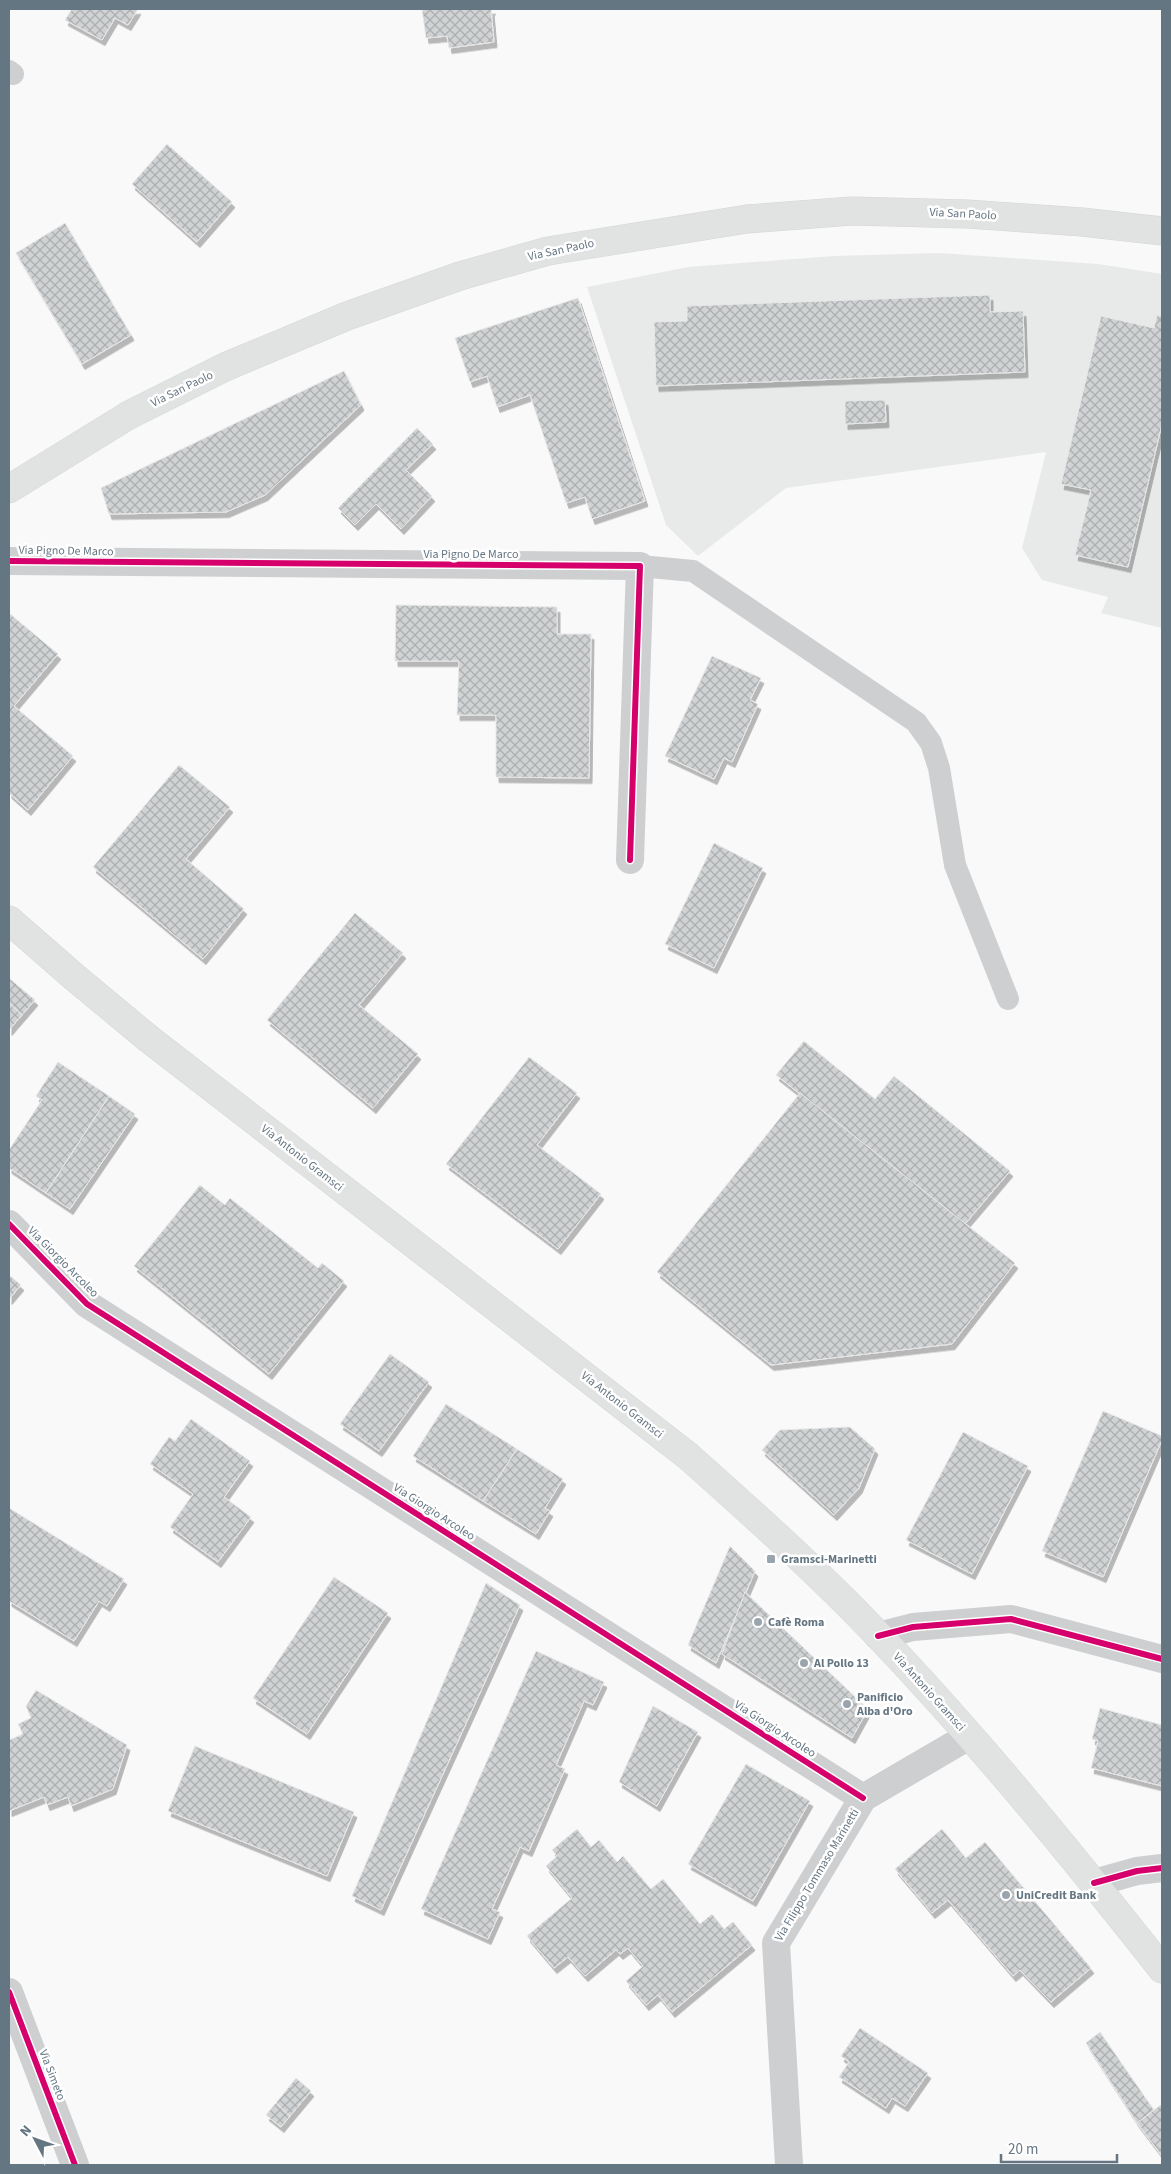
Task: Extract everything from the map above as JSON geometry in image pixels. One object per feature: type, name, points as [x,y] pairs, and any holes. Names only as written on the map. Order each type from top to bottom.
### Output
[{"type":"main road","name":"Via San Paolo","points":[[9,489],[130,415],[226,367],[347,316],[460,276],[548,251],[747,219],[852,211],[967,214],[1082,222],[1162,231]]},
{"type":"main road","name":"Via Antonio Gramsci","points":[[9,920],[149,1039],[688,1456],[769,1529],[878,1636],[969,1736],[1094,1883],[1162,1969]]},
{"type":"street","name":"Via Pigno De Marco","points":[[9,562],[640,566]]},
{"type":"street","points":[[630,860],[640,566]]},
{"type":"street","name":"Via Giorgio Arcoleo","points":[[9,1224],[87,1304],[863,1798]]},
{"type":"street","points":[[878,1636],[912,1627],[1011,1619],[1162,1659]]},
{"type":"street","name":"Via Filippo Tommaso Marinetti","points":[[789,2165],[776,1943],[863,1798],[969,1736]]},
{"type":"street","points":[[1094,1883],[1137,1870],[1162,1868]]},
{"type":"street","name":"Via Simeto","points":[[9,1992],[75,2165]]},
{"type":"lane","points":[[640,566],[693,571],[916,722],[931,743],[938,768],[955,865],[1008,999]]},
{"type":"shaded area","points":[[939,253],[1098,264],[1162,274],[1162,628],[1101,613],[1108,597],[1042,580],[1022,548],[1046,452],[786,488],[698,556],[666,525],[587,287],[688,267],[834,256]]},
{"type":"building","points":[[72,9],[138,9],[128,25],[115,18],[102,40],[65,20]]},
{"type":"building","points":[[422,9],[491,9],[494,42],[449,48],[447,36],[426,38]]},
{"type":"building","points":[[167,144],[232,202],[197,242],[132,184]]},
{"type":"building","points":[[65,223],[131,335],[82,364],[16,253]]},
{"type":"building","points":[[990,295],[990,312],[1023,311],[1025,372],[656,386],[654,322],[687,321],[687,306]]},
{"type":"building","points":[[578,298],[645,501],[592,519],[585,497],[566,503],[530,395],[497,407],[487,376],[470,382],[455,338]]},
{"type":"building","points":[[1157,315],[1162,316],[1162,424],[1128,567],[1075,555],[1091,490],[1061,484],[1101,316],[1154,328]]},
{"type":"building","points":[[344,371],[361,405],[265,495],[226,512],[109,514],[101,488]]},
{"type":"building","points":[[885,400],[886,422],[845,424],[845,401]]},
{"type":"building","points":[[417,428],[433,444],[406,470],[432,496],[401,529],[376,504],[355,525],[338,508]]},
{"type":"building","points":[[396,605],[557,607],[557,634],[591,634],[589,778],[496,777],[496,715],[457,715],[459,661],[395,661]]},
{"type":"building","points":[[9,613],[58,654],[14,706],[73,756],[28,810],[9,793]]},
{"type":"building","points":[[712,656],[761,678],[750,700],[758,704],[732,762],[724,758],[714,779],[665,756]]},
{"type":"building","points":[[179,765],[230,807],[186,859],[244,909],[203,959],[93,867]]},
{"type":"building","points":[[714,843],[763,868],[714,968],[665,944]]},
{"type":"building","points":[[355,913],[403,953],[359,1005],[418,1054],[373,1108],[267,1020]]},
{"type":"building","points":[[9,978],[35,1000],[22,1015],[9,1003]]},
{"type":"building","points":[[9,1003],[22,1015],[9,1030]]},
{"type":"building","points":[[804,1041],[875,1099],[894,1076],[1010,1171],[965,1224],[776,1075]]},
{"type":"building","points":[[529,1057],[577,1093],[537,1145],[601,1194],[558,1249],[446,1164]]},
{"type":"building","points":[[58,1062],[109,1096],[46,1193],[9,1168],[9,1150],[42,1100],[36,1096]]},
{"type":"building","points":[[800,1093],[1015,1263],[952,1344],[771,1365],[657,1272]]},
{"type":"building","points":[[109,1096],[135,1114],[70,1209],[46,1193]]},
{"type":"building","points":[[200,1185],[225,1205],[230,1198],[318,1268],[322,1263],[344,1281],[269,1374],[134,1266]]},
{"type":"building","points":[[9,1275],[21,1285],[9,1299]]},
{"type":"building","points":[[390,1354],[429,1382],[379,1451],[340,1424]]},
{"type":"building","points":[[446,1404],[517,1449],[483,1501],[413,1456]]},
{"type":"building","points":[[1103,1411],[1162,1436],[1162,1440],[1103,1577],[1042,1551]]},
{"type":"building","points":[[191,1419],[250,1461],[224,1497],[251,1517],[218,1562],[170,1527],[193,1494],[150,1464],[169,1437],[175,1441]]},
{"type":"building","points":[[850,1427],[875,1449],[859,1488],[834,1515],[762,1450],[780,1430]]},
{"type":"building","points":[[963,1432],[1028,1466],[972,1574],[906,1540]]},
{"type":"building","points":[[517,1449],[563,1479],[545,1508],[550,1511],[536,1534],[483,1501]]},
{"type":"building","points":[[9,1508],[124,1579],[107,1606],[99,1601],[74,1641],[9,1601]]},
{"type":"building","points":[[730,1546],[755,1571],[716,1663],[688,1645]]},
{"type":"building","points":[[334,1577],[388,1613],[307,1734],[253,1698]]},
{"type":"building","points":[[486,1583],[520,1605],[381,1910],[352,1896]]},
{"type":"building","points":[[745,1592],[868,1709],[852,1738],[722,1654]]},
{"type":"building","points":[[536,1651],[604,1682],[593,1705],[584,1701],[556,1765],[565,1769],[529,1851],[520,1847],[492,1909],[500,1912],[488,1939],[421,1909]]},
{"type":"building","points":[[36,1690],[127,1745],[113,1789],[71,1806],[68,1797],[47,1805],[44,1797],[9,1811],[9,1740],[23,1734],[18,1724],[31,1718],[26,1706]]},
{"type":"building","points":[[653,1706],[698,1732],[657,1806],[619,1782]]},
{"type":"building","points":[[1100,1708],[1162,1725],[1162,1786],[1091,1768],[1098,1741],[1092,1739]]},
{"type":"building","points":[[195,1746],[354,1812],[327,1876],[168,1811]]},
{"type":"building","points":[[746,1764],[810,1801],[753,1901],[688,1864]]},
{"type":"building","points":[[577,1829],[591,1847],[599,1840],[617,1862],[623,1856],[651,1889],[663,1879],[700,1924],[712,1914],[724,1929],[733,1922],[752,1945],[672,2012],[658,1995],[646,2005],[626,1981],[643,1966],[628,1948],[620,1954],[616,1950],[585,1976],[568,1957],[554,1968],[527,1936],[572,1898],[546,1866],[557,1856],[552,1850]]},
{"type":"building","points":[[942,1829],[966,1858],[985,1842],[1091,1968],[1051,2002],[1020,1970],[1013,1976],[948,1900],[932,1913],[895,1869]]},
{"type":"building","points":[[860,2028],[928,2073],[905,2106],[892,2098],[886,2108],[839,2077],[849,2062],[841,2056]]},
{"type":"building","points":[[1100,2032],[1154,2110],[1137,2123],[1086,2043]]},
{"type":"building","points":[[296,2078],[311,2091],[290,2116],[276,2103]]},
{"type":"building","points":[[276,2103],[290,2116],[281,2127],[266,2115]]},
{"type":"building","points":[[1162,2104],[1162,2156],[1137,2123]]},
{"type":"cycle path","points":[[9,561],[640,566],[630,860]]},
{"type":"cycle path","points":[[9,1224],[87,1304],[863,1798]]},
{"type":"cycle path","points":[[878,1636],[913,1627],[1011,1619],[1162,1659]]},
{"type":"cycle path","points":[[1094,1883],[1137,1871],[1162,1868]]},
{"type":"cycle path","points":[[9,1992],[75,2165]]},
{"type":"place","name":"Gramsci-Marinetti","points":[[771,1559]]},
{"type":"place","name":"Cafè Roma","points":[[758,1622]]},
{"type":"place","name":"Al Pollo 13","points":[[804,1663]]},
{"type":"place","name":"Panificio Alba d'Oro","points":[[847,1704]]},
{"type":"place","name":"UniCredit Bank","points":[[1006,1895]]}]
